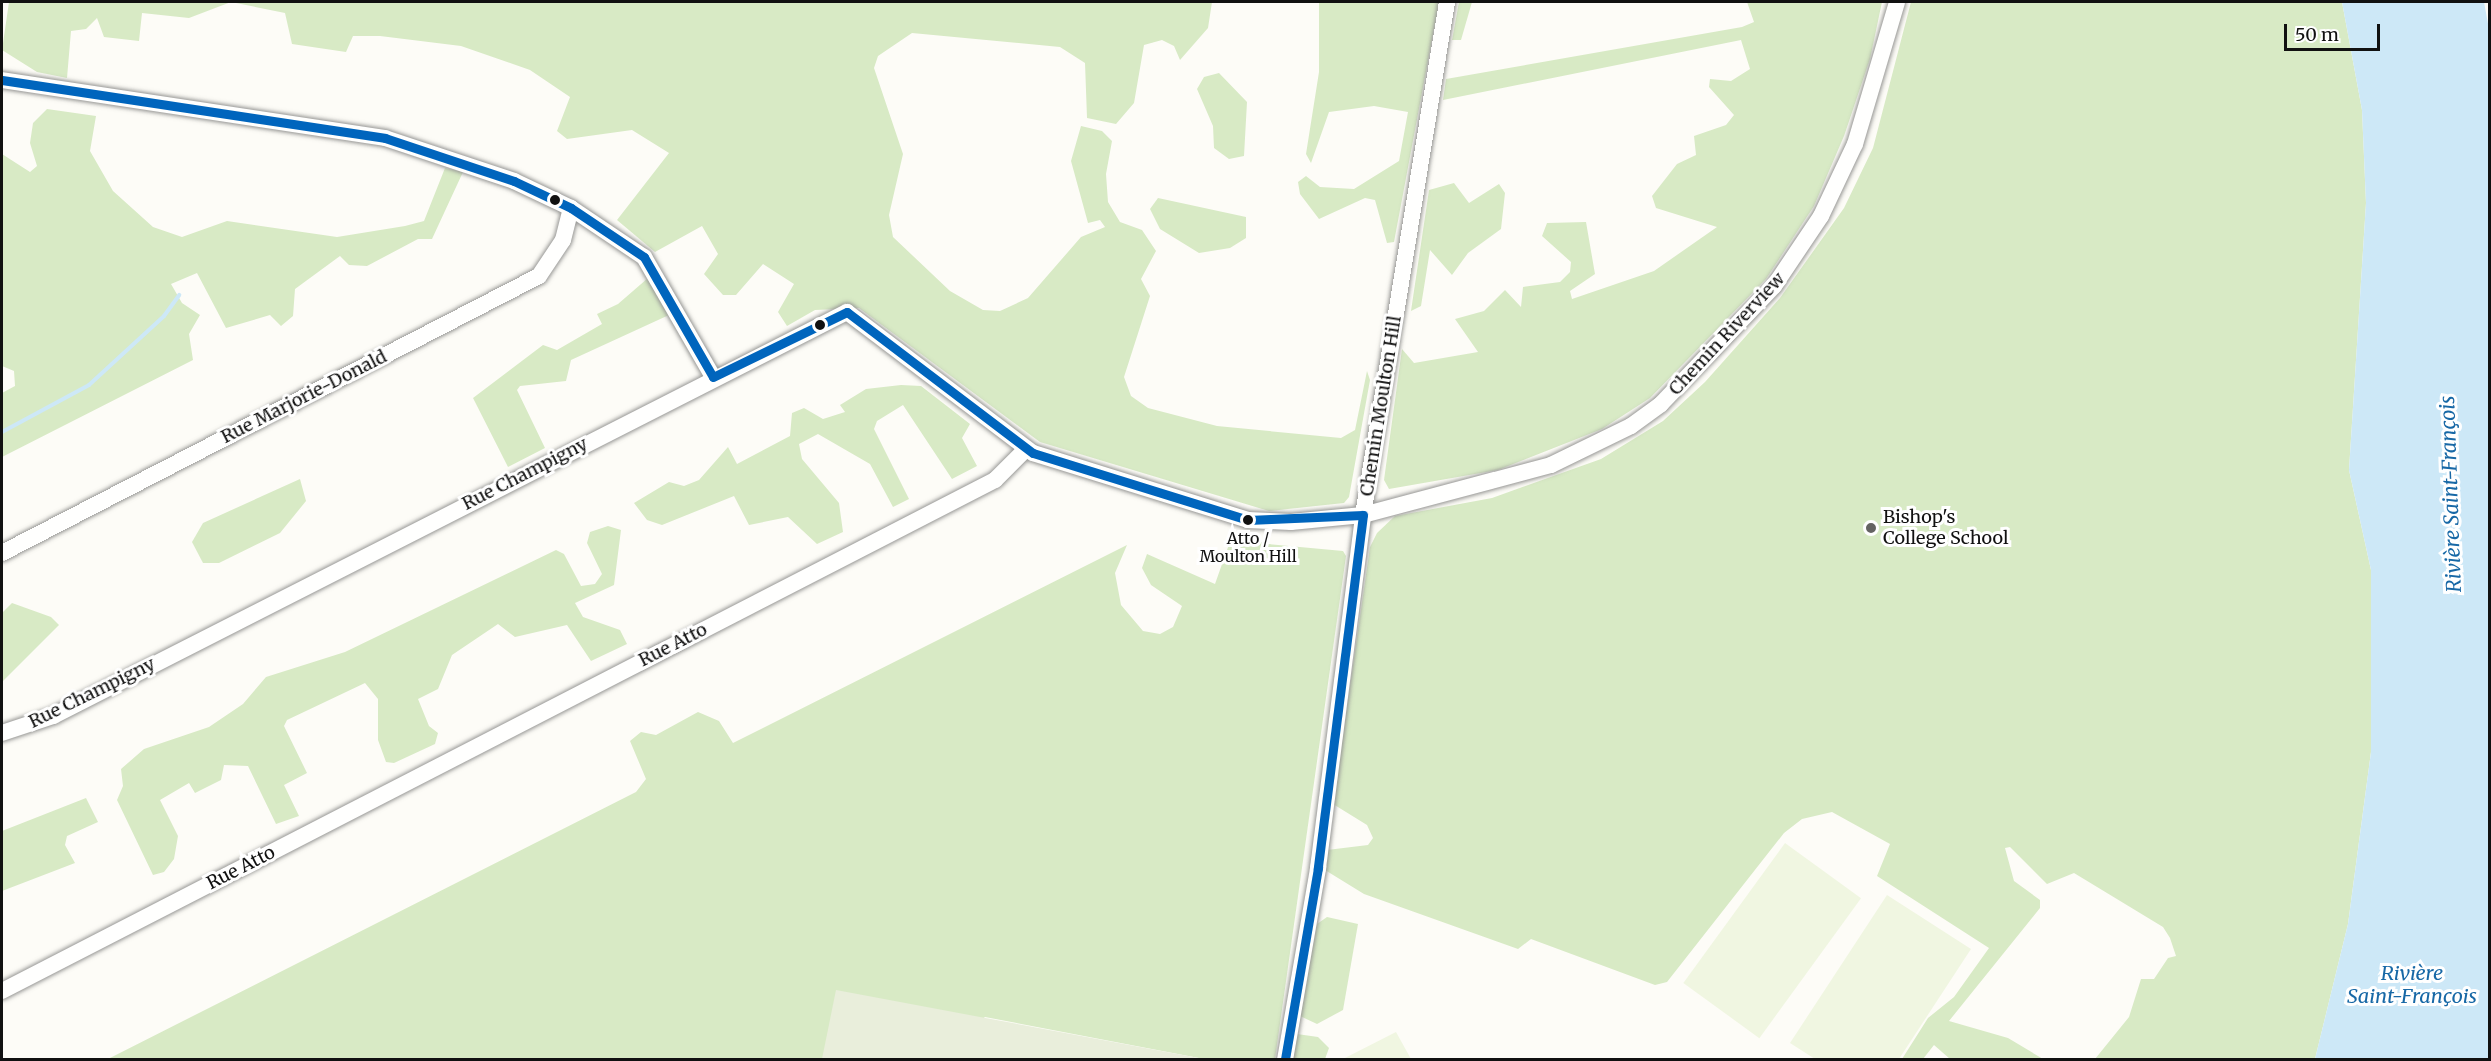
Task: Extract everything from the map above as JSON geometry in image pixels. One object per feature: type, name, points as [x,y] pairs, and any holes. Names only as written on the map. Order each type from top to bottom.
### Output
[{"type":"street","name":"Chemin Moulton Hill","points":[[1285,1059],[1318,868],[1363,515],[1447,2]]},
{"type":"street","name":"Chemin Riverview","points":[[1363,515],[1551,465],[1631,426],[1688,380],[1774,286],[1821,216],[1870,101],[1897,2]]},
{"type":"street","points":[[2,80],[385,138],[478,166],[571,208],[620,237],[659,274],[713,377]]},
{"type":"street","name":"Rue Marjorie-Donald","points":[[2,553],[539,276],[562,240],[571,208]]},
{"type":"street","name":"Rue Champigny","points":[[2,733],[53,716],[713,377],[847,312],[1026,449]]},
{"type":"street","points":[[1026,449],[1248,520],[1291,522],[1363,515]]},
{"type":"street","name":"Rue Atto","points":[[2,991],[995,480],[1026,449]]},
{"type":"green space","points":[[9,2],[231,2],[189,18],[142,13],[139,41],[104,37],[97,18],[86,29],[71,31],[67,78],[37,72],[2,50]]},
{"type":"green space","points":[[231,2],[1212,2],[1208,28],[1180,60],[1174,46],[1162,40],[1144,45],[1134,103],[1116,124],[1087,118],[1085,63],[1060,47],[912,33],[878,56],[874,68],[903,154],[889,215],[893,237],[950,291],[983,310],[1000,311],[1028,298],[1081,237],[1105,227],[1100,220],[1088,223],[1071,161],[1081,126],[1102,131],[1112,141],[1106,174],[1108,202],[1120,222],[1142,230],[1156,251],[1141,279],[1150,296],[1124,377],[1131,396],[1148,408],[1217,426],[1341,438],[1355,430],[1367,371],[1370,380],[1349,497],[1344,503],[1269,511],[1040,442],[859,308],[815,310],[787,326],[778,312],[794,284],[763,264],[736,295],[723,295],[704,274],[718,254],[702,226],[655,252],[617,220],[669,153],[632,130],[567,139],[557,131],[570,97],[530,70],[461,46],[380,36],[353,36],[346,52],[292,44],[285,13]]},
{"type":"green space","points":[[1319,2],[1439,2],[1394,242],[1387,243],[1375,200],[1365,198],[1319,219],[1300,194],[1298,182],[1306,176],[1320,187],[1354,189],[1399,161],[1408,112],[1374,106],[1329,112],[1311,163],[1306,154],[1319,72]]},
{"type":"green space","points":[[1459,2],[1472,2],[1461,40],[1452,40]]},
{"type":"green space","points":[[1747,2],[1882,2],[1870,59],[1844,136],[1814,206],[1766,279],[1650,398],[1602,429],[1498,470],[1389,489],[1384,480],[1402,349],[1414,363],[1478,352],[1455,319],[1484,311],[1505,290],[1521,307],[1523,287],[1560,282],[1570,272],[1571,262],[1542,236],[1547,223],[1586,222],[1595,274],[1570,291],[1572,299],[1654,271],[1717,227],[1656,208],[1652,196],[1677,164],[1696,155],[1694,136],[1726,125],[1734,115],[1709,87],[1710,79],[1731,81],[1750,69],[1741,40],[1443,100],[1446,79],[1742,27],[1754,22]]},
{"type":"green space","name":"Bishop's College School","points":[[1911,2],[2342,2],[2362,110],[2366,203],[2349,470],[2371,570],[2371,752],[2348,924],[2315,1059],[2095,1059],[2129,1017],[2141,979],[2154,979],[2168,958],[2176,956],[2170,938],[2163,927],[2074,873],[2047,884],[2010,847],[2005,848],[2014,881],[2040,900],[2040,908],[1949,1021],[2008,1038],[2043,1059],[1950,1059],[1934,1045],[1923,1059],[1902,1059],[1928,1018],[1954,997],[1989,948],[1877,876],[1890,844],[1832,812],[1802,819],[1784,833],[1667,982],[1655,985],[1531,939],[1518,949],[1364,894],[1325,870],[1327,850],[1368,845],[1373,838],[1367,825],[1333,804],[1370,547],[1377,533],[1395,516],[1492,498],[1601,459],[1663,421],[1705,382],[1780,298],[1844,208],[1873,148]]},
{"type":"green space","points":[[1219,73],[1247,102],[1244,156],[1229,159],[1214,148],[1213,126],[1197,89],[1204,77]]},
{"type":"green space","points":[[47,109],[96,116],[90,151],[113,191],[153,227],[182,237],[227,221],[337,237],[405,226],[424,221],[445,168],[463,172],[432,239],[418,239],[367,266],[349,265],[340,256],[295,289],[293,316],[281,326],[270,315],[226,328],[197,273],[171,284],[182,303],[200,315],[189,334],[193,360],[2,457],[2,393],[15,386],[14,371],[2,366],[2,154],[30,172],[37,166],[30,143],[33,123]]},
{"type":"green space","points":[[1454,183],[1469,203],[1499,184],[1505,193],[1501,229],[1468,253],[1452,275],[1430,250],[1421,306],[1411,311],[1429,190]]},
{"type":"green space","points":[[1158,198],[1246,217],[1246,238],[1230,248],[1199,253],[1160,229],[1150,209]]},
{"type":"green space","points":[[648,278],[669,315],[571,360],[566,381],[520,386],[517,390],[545,448],[508,467],[473,398],[543,345],[557,350],[602,324],[597,314],[618,304]]},
{"type":"green space","points":[[901,385],[921,386],[970,424],[962,438],[977,466],[952,479],[903,405],[877,421],[874,429],[909,499],[893,507],[870,464],[818,434],[799,444],[802,459],[839,503],[843,532],[817,544],[788,517],[749,525],[734,496],[662,525],[647,520],[634,503],[669,482],[684,486],[699,480],[728,447],[737,464],[790,436],[792,413],[804,408],[823,419],[845,412],[840,405],[866,389]]},
{"type":"green space","points":[[300,479],[306,501],[280,533],[219,563],[203,563],[192,542],[203,523]]},
{"type":"green space","points":[[608,526],[621,530],[614,585],[575,603],[583,617],[620,630],[627,644],[591,661],[567,625],[515,637],[498,624],[452,655],[438,689],[418,699],[429,726],[438,733],[435,744],[394,763],[386,762],[378,740],[378,699],[365,683],[287,720],[284,726],[307,773],[284,785],[299,816],[276,824],[248,766],[224,765],[221,780],[195,793],[189,783],[160,800],[178,836],[174,859],[164,872],[153,875],[117,800],[123,786],[121,769],[144,749],[209,727],[243,704],[266,677],[345,652],[556,550],[564,554],[581,586],[595,584],[602,574],[587,543],[590,532]]},
{"type":"green space","points":[[1233,533],[1268,544],[1343,551],[1346,556],[1275,1059],[1204,1059],[985,1017],[953,1040],[834,1059],[106,1060],[636,792],[646,779],[630,741],[641,732],[656,735],[698,712],[719,721],[733,743],[1127,545],[1115,573],[1121,605],[1143,631],[1160,634],[1173,627],[1182,606],[1151,585],[1142,568],[1147,554],[1215,584]]},
{"type":"green space","points":[[12,603],[51,617],[59,625],[2,682],[2,613]]},
{"type":"green space","points":[[86,798],[98,822],[67,836],[65,845],[75,863],[2,891],[2,831]]},
{"type":"green space","points":[[1785,843],[1861,898],[1759,1038],[1683,983]]},
{"type":"green space","points":[[1887,895],[1971,949],[1899,1059],[1815,1059],[1790,1043]]},
{"type":"green space","points":[[1327,917],[1358,924],[1343,1010],[1317,1024],[1300,1016],[1317,924]]},
{"type":"green space","points":[[836,990],[1204,1059],[822,1059]]},
{"type":"green space","points":[[1396,1032],[1411,1059],[1343,1059]]},
{"type":"green space","points":[[1297,1034],[1318,1037],[1329,1048],[1325,1059],[1292,1060]]},
{"type":"water","name":"Rivière Saint-François","points":[[2342,2],[2484,2],[2489,29],[2489,1059],[2315,1059],[2348,924],[2371,752],[2371,570],[2349,470],[2366,203],[2362,110]]},
{"type":"waterway","points":[[2,432],[89,385],[164,316],[179,295]]},
{"type":"transit line","points":[[2,80],[385,138],[514,181],[571,208],[644,257],[713,377],[847,312],[1033,453],[1248,520],[1363,515],[1318,868],[1285,1060]]},
{"type":"place","name":"Atto / Moulton Hill","points":[[1248,520]]},
{"type":"place","name":"Bishop's College School","points":[[1871,528]]}]
